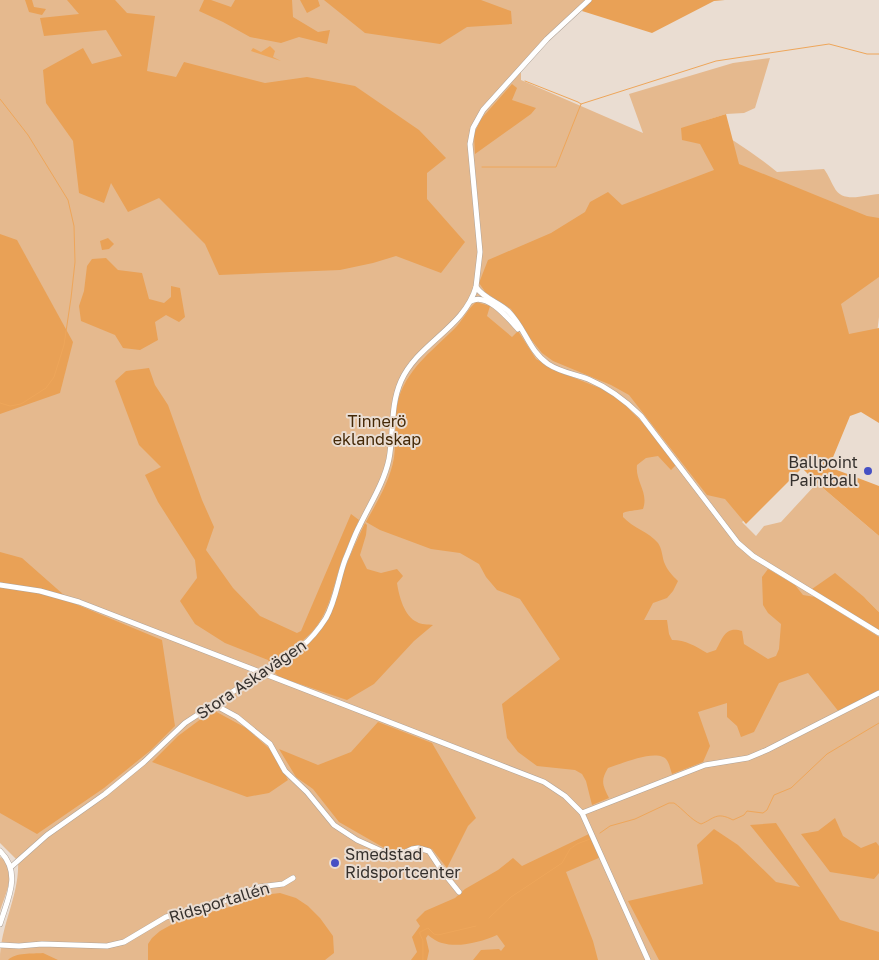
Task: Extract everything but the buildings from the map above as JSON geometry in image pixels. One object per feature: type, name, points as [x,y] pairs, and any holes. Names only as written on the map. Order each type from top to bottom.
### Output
[{"type":"street","name":"Stora Askavägen","points":[[11,866],[47,835],[105,794],[144,762],[185,723],[307,642],[326,617],[354,538],[386,469],[390,451],[393,406],[403,378],[414,361],[455,322],[470,301],[476,287],[480,252],[470,144],[473,128],[483,110],[547,39],[589,0]]},
{"type":"street","points":[[476,287],[482,294],[510,313],[536,352],[549,364],[602,386],[616,393],[629,404],[641,416],[724,527],[748,552],[879,634]]},
{"type":"street","points":[[470,301],[477,298],[486,301],[504,313],[522,332]]},
{"type":"street","points":[[0,585],[40,591],[70,599],[544,782],[565,796],[582,813],[648,960]]},
{"type":"street","points":[[582,813],[705,766],[748,758],[879,694]]},
{"type":"street","points":[[213,704],[237,717],[270,744],[285,771],[334,825],[345,833],[395,857],[412,849],[418,848],[430,851],[443,872],[459,892]]},
{"type":"street","points":[[0,851],[11,866],[12,882],[0,924]]},
{"type":"street","name":"Ridsportallén","points":[[0,944],[19,946],[42,944],[116,945],[139,934],[166,917],[226,900],[259,887],[283,884],[294,878]]},
{"type":"green space","name":"Tinnerö eklandskap","points":[[0,0],[588,0],[521,67],[521,80],[643,133],[629,94],[733,63],[770,58],[755,108],[744,113],[726,114],[704,121],[777,172],[824,169],[834,187],[842,195],[854,197],[879,194],[879,317],[875,349],[846,416],[800,466],[742,522],[756,536],[764,526],[781,522],[817,483],[879,536],[879,612],[864,597],[879,616],[879,960],[0,960],[3,935],[16,886],[18,861],[0,843]]},
{"type":"green space","points":[[0,857],[6,862],[10,875],[0,911]]},
{"type":"shaded area","points":[[25,0],[32,0],[34,7],[46,9],[42,15],[29,12]]},
{"type":"shaded area","points":[[67,0],[115,0],[127,13],[155,16],[147,71],[176,77],[184,62],[265,83],[307,77],[355,86],[419,130],[446,158],[427,173],[427,199],[465,242],[441,273],[396,256],[340,270],[219,275],[205,244],[159,198],[128,212],[111,183],[104,203],[79,193],[73,141],[46,103],[43,70],[83,48],[92,64],[122,56],[106,30],[44,36],[40,18],[79,14]]},
{"type":"shaded area","points":[[204,0],[211,0],[231,7],[235,0],[292,0],[293,17],[318,32],[330,30],[327,44],[299,37],[281,43],[250,37],[199,11]]},
{"type":"shaded area","points":[[300,0],[318,0],[320,6],[307,13]]},
{"type":"shaded area","points":[[324,0],[481,0],[511,11],[512,24],[467,27],[440,44],[365,33]]},
{"type":"shaded area","points":[[589,0],[725,0],[714,1],[652,33],[582,11]]},
{"type":"shaded area","points":[[270,46],[275,51],[273,57],[281,61],[251,51],[253,48],[261,52]]},
{"type":"shaded area","points":[[512,84],[517,88],[512,100],[536,108],[531,114],[475,154],[474,134],[481,119]]},
{"type":"shaded area","points":[[726,114],[739,164],[867,216],[879,218],[879,277],[841,304],[849,334],[879,328],[879,423],[861,412],[850,416],[829,467],[879,486],[879,536],[802,468],[746,524],[725,499],[707,495],[629,395],[611,385],[553,361],[542,353],[511,309],[486,293],[479,283],[488,260],[551,233],[585,212],[590,202],[608,192],[622,205],[714,170],[700,144],[682,140],[681,128]]},
{"type":"shaded area","points":[[0,234],[17,240],[73,342],[60,393],[0,414]]},
{"type":"shaded area","points":[[108,238],[114,244],[109,249],[102,250],[100,241]]},
{"type":"shaded area","points":[[106,258],[118,270],[142,273],[149,299],[164,303],[171,297],[171,286],[180,288],[185,317],[179,322],[166,315],[155,322],[158,340],[140,350],[123,348],[115,335],[81,321],[79,306],[84,291],[87,266],[92,259]]},
{"type":"shaded area","points":[[476,302],[490,306],[487,316],[512,337],[518,331],[536,359],[562,373],[612,393],[643,423],[676,465],[671,470],[658,456],[646,458],[637,465],[638,477],[644,497],[643,509],[623,513],[623,517],[627,521],[658,543],[665,565],[678,581],[667,598],[653,603],[644,620],[667,620],[672,640],[686,642],[707,653],[716,650],[725,634],[736,630],[742,631],[744,644],[768,659],[776,656],[779,649],[781,624],[768,613],[763,605],[762,577],[768,569],[795,585],[803,595],[815,597],[879,637],[879,691],[839,712],[808,673],[779,683],[754,732],[741,737],[737,726],[727,717],[727,703],[698,712],[710,746],[703,762],[672,774],[667,760],[657,756],[636,759],[608,768],[603,783],[609,798],[592,805],[586,781],[582,774],[575,770],[537,766],[518,752],[507,738],[502,704],[560,659],[520,599],[497,590],[486,577],[479,564],[460,553],[431,549],[380,530],[366,522],[383,491],[392,467],[395,450],[397,405],[404,386],[416,367],[457,326]]},
{"type":"shaded area","points":[[149,368],[155,385],[168,405],[202,500],[214,527],[206,550],[233,588],[260,616],[297,633],[301,631],[351,514],[359,520],[343,557],[330,600],[317,626],[311,633],[271,664],[268,660],[225,643],[195,624],[180,601],[197,578],[195,560],[158,502],[145,475],[161,467],[139,445],[115,381],[126,371]]},
{"type":"shaded area","points":[[365,523],[367,525],[366,535],[360,555],[367,569],[381,573],[397,569],[403,576],[397,583],[405,610],[412,619],[419,623],[433,625],[414,641],[374,684],[347,700],[279,677],[274,672],[275,667],[317,634]]},
{"type":"shaded area","points":[[0,552],[22,558],[73,603],[162,640],[175,726],[151,750],[104,788],[37,834],[0,813]]},
{"type":"shaded area","points":[[835,573],[879,612],[879,631],[812,589]]},
{"type":"shaded area","points":[[213,710],[246,728],[273,752],[288,780],[269,793],[247,797],[152,762],[178,736]]},
{"type":"shaded area","points":[[378,722],[432,743],[476,818],[468,826],[447,868],[432,849],[414,846],[393,853],[339,822],[313,789],[296,777],[279,749],[318,765],[351,752]]},
{"type":"shaded area","points":[[835,818],[843,836],[861,848],[876,842],[879,846],[879,873],[874,879],[830,872],[801,834],[818,831]]},
{"type":"shaded area","points":[[776,823],[840,920],[879,932],[879,960],[659,960],[628,901],[703,884],[697,845],[714,829],[738,845],[776,882],[800,887],[750,825]]},
{"type":"shaded area","points":[[591,833],[601,857],[566,872],[593,941],[598,960],[473,960],[481,950],[499,949],[501,951],[505,946],[497,935],[477,942],[456,945],[440,942],[428,935],[426,938],[429,951],[427,960],[411,960],[417,952],[412,937],[420,926],[416,920],[425,911],[455,898],[465,889],[498,870],[513,858],[522,866]]},
{"type":"shaded area","points":[[280,893],[296,898],[308,906],[320,918],[333,936],[334,953],[325,960],[148,960],[148,944],[152,938],[178,921],[237,905],[255,896]]},
{"type":"shaded area","points":[[43,953],[58,960],[8,960],[11,957],[20,955]]},
{"type":"waterway","points":[[482,167],[556,167],[581,104],[716,61],[829,44],[867,54],[879,54]]},
{"type":"waterway","points":[[525,81],[581,104]]},
{"type":"waterway","points":[[0,99],[28,135],[68,200],[74,226],[75,262],[64,345],[54,377],[46,388],[21,404],[10,406],[0,403]]},
{"type":"waterway","points":[[600,833],[610,826],[635,819],[669,803],[674,803],[701,824],[719,816],[733,820],[744,815],[747,811],[763,813],[767,810],[774,795],[791,788],[827,754],[879,723]]},
{"type":"waterway","points":[[489,918],[511,897],[562,863],[570,849],[590,839]]},
{"type":"waterway","points":[[423,960],[423,941],[420,932],[428,928],[438,935],[476,926]]},
{"type":"place","name":"Ballpoint Paintball","points":[[868,471]]},
{"type":"place","name":"Smedstad Ridsportcenter","points":[[335,863]]}]
